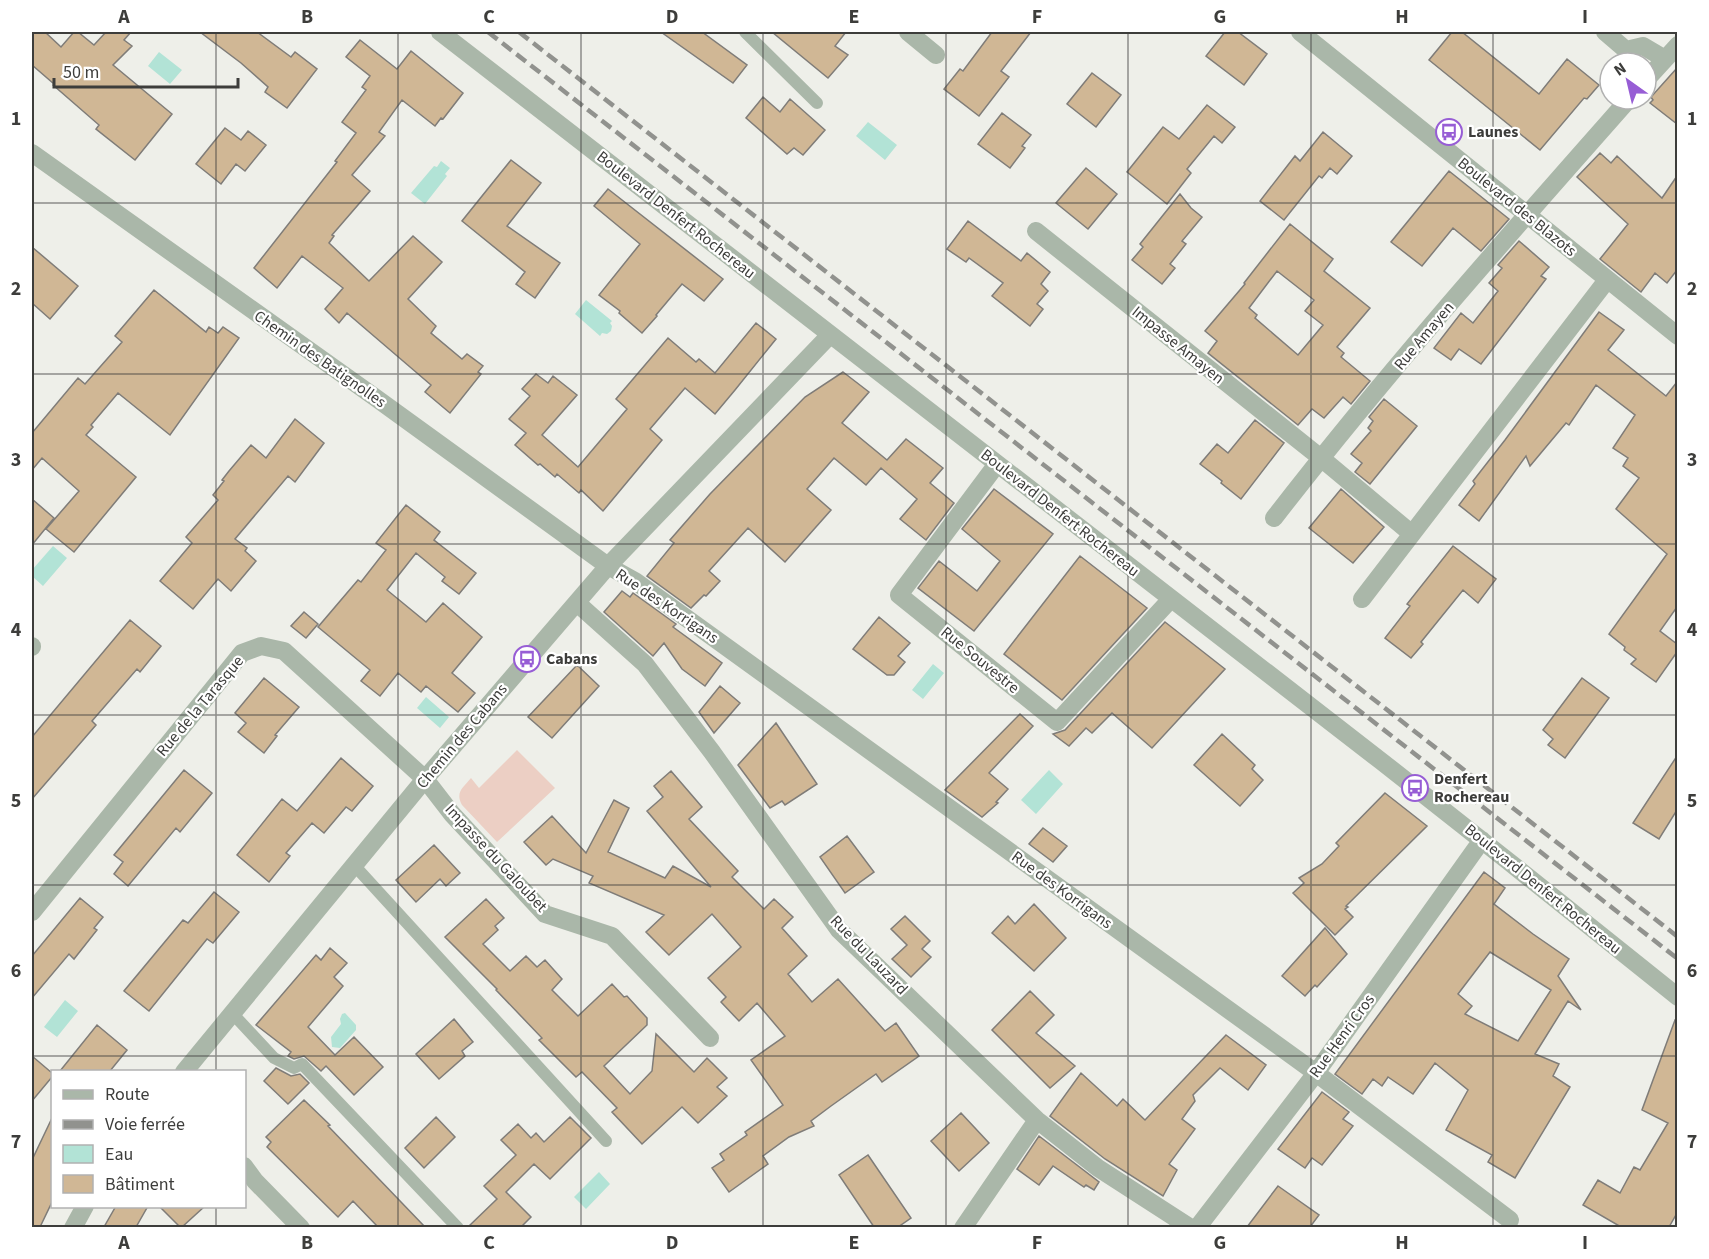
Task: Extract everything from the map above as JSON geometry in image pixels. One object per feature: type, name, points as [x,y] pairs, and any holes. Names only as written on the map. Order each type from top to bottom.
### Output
[{"type":"street","name":"Boulevard Denfert Rochereau","points":[[441,32],[1482,840],[1677,997]]},
{"type":"street","points":[[908,32],[936,55]]},
{"type":"street","name":"Boulevard des Blazots","points":[[1300,32],[1677,336]]},
{"type":"street","points":[[1605,32],[1626,50],[1642,46],[1665,59]]},
{"type":"street","points":[[1658,67],[1677,45]]},
{"type":"street","name":"Rue Amayen","points":[[1274,518],[1321,458],[1527,214],[1618,111]]},
{"type":"street","name":"Chemin des Batignolles","points":[[32,153],[608,566]]},
{"type":"street","name":"Impasse Amayen","points":[[1036,231],[1321,458]]},
{"type":"street","points":[[1362,599],[1607,280]]},
{"type":"street","name":"Chemin des Cabans","points":[[185,1070],[425,779],[608,566],[830,335]]},
{"type":"street","points":[[1321,458],[1412,534]]},
{"type":"street","name":"Rue Souvestre","points":[[997,464],[899,595],[1057,722],[1171,599]]},
{"type":"street","name":"Rue des Korrigans","points":[[608,566],[635,581],[1316,1073],[1510,1220]]},
{"type":"street","name":"Rue du Lauzard","points":[[577,603],[645,664],[712,752],[839,930],[1037,1120],[1098,1168],[1191,1227]]},
{"type":"street","name":"Rue de la Tarasque","points":[[32,912],[242,652],[261,646],[284,651],[425,779]]},
{"type":"street","name":"Impasse du Galoubet","points":[[425,779],[452,814],[545,914],[612,936],[710,1038]]},
{"type":"street","name":"Rue Henri Cros","points":[[1197,1227],[1316,1073],[1482,840]]},
{"type":"street","points":[[963,1227],[1037,1120]]},
{"type":"street","points":[[246,1169],[255,1181],[301,1227]]},
{"type":"street","points":[[73,1227],[84,1208]]},
{"type":"lane","points":[[745,32],[817,103]]},
{"type":"lane","points":[[354,865],[606,1141]]},
{"type":"lane","points":[[232,1013],[274,1058],[294,1068],[302,1064],[458,1227]]},
{"type":"shaded area","points":[[517,750],[555,788],[497,842],[462,805],[459,797],[471,778],[479,788]]},
{"type":"water","points":[[159,52],[182,70],[170,84],[148,66]]},
{"type":"water","points":[[868,122],[897,145],[885,160],[856,136]]},
{"type":"water","points":[[441,161],[450,168],[445,174],[447,176],[425,204],[411,193]]},
{"type":"water","points":[[586,300],[612,321],[611,331],[607,334],[602,333],[600,336],[575,314]]},
{"type":"water","points":[[53,546],[67,558],[43,586],[32,576],[32,570]]},
{"type":"water","points":[[933,664],[944,673],[923,699],[912,690]]},
{"type":"water","points":[[426,697],[449,717],[440,728],[417,708]]},
{"type":"water","points":[[1049,770],[1063,784],[1036,814],[1021,800]]},
{"type":"water","points":[[65,1000],[78,1011],[57,1037],[44,1027]]},
{"type":"water","points":[[345,1013],[356,1025],[356,1030],[340,1048],[332,1047],[331,1037],[341,1024],[342,1014]]},
{"type":"water","points":[[599,1172],[610,1184],[586,1209],[574,1197]]},
{"type":"building","points":[[32,32],[45,32],[61,47],[74,32],[78,32],[94,45],[106,32],[131,32],[124,40],[132,46],[113,65],[172,114],[135,160],[96,129],[99,125],[32,65]]},
{"type":"building","points":[[200,32],[257,32],[291,57],[295,52],[317,69],[287,108],[265,92],[268,87],[241,63]]},
{"type":"building","points":[[661,32],[702,32],[747,65],[733,83]]},
{"type":"building","points":[[772,32],[846,32],[835,46],[848,55],[828,78]]},
{"type":"building","points":[[992,32],[1031,32],[1001,71],[1009,77],[979,116],[944,89],[960,69],[963,71]]},
{"type":"building","points":[[1225,32],[1238,32],[1267,54],[1244,85],[1206,56]]},
{"type":"building","points":[[1452,32],[1462,32],[1539,94],[1567,59],[1598,86],[1587,99],[1584,98],[1540,150],[1429,60]]},
{"type":"building","points":[[360,40],[397,69],[411,51],[463,93],[435,126],[402,100],[379,132],[385,136],[352,175],[370,191],[332,235],[334,236],[329,243],[369,281],[413,236],[442,262],[408,299],[436,326],[431,333],[462,359],[467,354],[483,366],[478,372],[481,374],[450,413],[425,392],[431,385],[347,313],[339,323],[325,309],[343,288],[302,256],[277,288],[254,268],[337,162],[335,161],[356,133],[342,122],[366,90],[362,87],[370,76],[346,57]]},
{"type":"building","points":[[1677,68],[1677,124],[1658,109],[1658,89]]},
{"type":"building","points":[[1092,73],[1121,95],[1096,127],[1067,104]]},
{"type":"building","points":[[763,97],[780,112],[790,99],[825,130],[803,155],[794,148],[787,154],[746,118]]},
{"type":"building","points":[[1207,105],[1235,127],[1222,143],[1214,136],[1187,169],[1191,173],[1167,204],[1127,172],[1163,127],[1179,139]]},
{"type":"building","points":[[1002,113],[1031,135],[1022,146],[1025,148],[1010,168],[978,144]]},
{"type":"building","points":[[225,128],[241,140],[248,131],[266,145],[245,171],[236,164],[221,184],[196,164]]},
{"type":"building","points":[[1323,132],[1352,156],[1337,174],[1330,168],[1322,178],[1319,176],[1284,220],[1260,201],[1295,156],[1300,161]]},
{"type":"building","points":[[1600,153],[1611,163],[1617,156],[1662,198],[1677,176],[1677,270],[1667,283],[1655,273],[1641,292],[1600,259],[1628,224],[1577,177]]},
{"type":"building","points":[[511,160],[541,183],[507,226],[560,263],[535,298],[516,284],[525,272],[462,221]]},
{"type":"building","points":[[1086,168],[1117,194],[1088,229],[1056,203]]},
{"type":"building","points":[[1449,171],[1509,219],[1481,251],[1453,228],[1422,266],[1391,242]]},
{"type":"building","points":[[608,189],[723,279],[704,301],[682,284],[642,333],[619,313],[620,311],[599,295],[640,244],[594,206]]},
{"type":"building","points":[[1180,194],[1202,217],[1182,241],[1186,244],[1170,264],[1175,268],[1162,284],[1132,260],[1143,247],[1140,244]]},
{"type":"building","points":[[968,221],[1021,261],[1027,253],[1050,272],[1041,284],[1048,291],[1037,304],[1043,309],[1030,326],[992,296],[1003,283],[969,258],[966,262],[947,249]]},
{"type":"building","points":[[1290,224],[1333,259],[1324,271],[1370,308],[1337,347],[1344,353],[1341,357],[1370,381],[1351,404],[1343,397],[1324,418],[1312,409],[1298,425],[1208,353],[1217,341],[1205,331]],"holes":[[[1277,271],[1314,300],[1305,311],[1323,325],[1298,355],[1255,318],[1257,315],[1249,308]]]},
{"type":"building","points":[[1519,241],[1549,267],[1541,276],[1546,279],[1481,364],[1459,349],[1451,360],[1434,348],[1461,313],[1473,323],[1498,291],[1489,283],[1502,268],[1498,265]]},
{"type":"building","points":[[32,247],[78,286],[50,319],[32,303]]},
{"type":"building","points":[[154,290],[206,332],[209,327],[218,333],[223,327],[239,338],[170,435],[118,393],[91,425],[93,427],[86,435],[136,477],[74,552],[46,529],[79,491],[42,458],[32,470],[32,433],[78,378],[85,384],[122,342],[115,336]]},
{"type":"building","points":[[1599,312],[1624,330],[1608,350],[1666,396],[1677,382],[1677,607],[1660,631],[1677,644],[1677,652],[1656,682],[1631,664],[1636,659],[1609,634],[1667,554],[1616,509],[1639,478],[1623,466],[1628,458],[1613,448],[1635,415],[1596,385],[1569,425],[1566,423],[1530,466],[1526,456],[1479,521],[1459,505],[1475,484],[1473,481]]},
{"type":"building","points":[[756,323],[776,339],[735,390],[715,414],[685,388],[650,429],[662,440],[603,511],[581,490],[579,493],[557,474],[555,477],[515,445],[526,433],[509,419],[530,396],[522,389],[536,374],[548,383],[553,376],[577,395],[542,435],[578,467],[627,409],[616,399],[668,338],[696,362],[699,359],[715,373]]},
{"type":"building","points":[[843,372],[869,392],[842,423],[887,460],[906,439],[943,468],[930,483],[954,503],[926,540],[900,519],[917,499],[881,468],[866,485],[834,458],[807,489],[831,510],[785,562],[748,528],[709,571],[720,581],[691,608],[647,576],[674,543],[670,540],[710,494],[805,397]]},
{"type":"building","points":[[1384,399],[1417,426],[1370,484],[1355,472],[1362,463],[1351,454],[1371,431],[1368,428],[1373,421],[1369,417]]},
{"type":"building","points":[[295,419],[324,443],[295,482],[288,476],[235,539],[247,548],[245,551],[256,561],[231,591],[218,579],[193,609],[160,581],[192,543],[186,537],[218,500],[213,495],[229,471],[251,445],[266,458]]},
{"type":"building","points":[[1255,420],[1284,443],[1241,499],[1200,464],[1217,444],[1228,453]]},
{"type":"building","points":[[994,489],[1053,534],[974,631],[918,588],[939,561],[977,591],[1000,561],[962,529]]},
{"type":"building","points":[[1341,489],[1384,527],[1353,563],[1309,528]]},
{"type":"building","points":[[32,499],[54,518],[32,545]]},
{"type":"building","points":[[406,505],[440,532],[434,540],[476,573],[459,594],[442,581],[445,577],[416,553],[387,590],[426,622],[443,603],[482,637],[452,673],[475,693],[458,712],[426,686],[421,692],[398,673],[380,696],[361,681],[370,670],[318,627],[358,580],[361,582],[386,550],[376,543]]},
{"type":"building","points":[[1453,546],[1496,579],[1478,603],[1463,590],[1411,658],[1385,638],[1410,606],[1407,604]]},
{"type":"building","points":[[1080,556],[1147,608],[1062,700],[1004,654]]},
{"type":"building","points":[[622,591],[630,597],[633,593],[676,624],[673,627],[722,663],[705,686],[682,669],[664,643],[653,656],[604,612]]},
{"type":"building","points":[[304,612],[318,624],[306,638],[291,626]]},
{"type":"building","points":[[879,617],[910,643],[898,656],[905,662],[894,675],[887,675],[853,649]]},
{"type":"building","points":[[130,620],[161,646],[140,672],[137,669],[92,721],[96,725],[32,799],[32,737]]},
{"type":"building","points":[[1165,622],[1225,669],[1152,748],[1112,713],[1092,733],[1086,728],[1069,746],[1053,734],[1065,730]]},
{"type":"building","points":[[577,665],[599,686],[552,738],[528,717]]},
{"type":"building","points":[[264,678],[299,707],[275,735],[277,736],[264,753],[238,732],[246,723],[235,713]]},
{"type":"building","points":[[1582,678],[1609,698],[1565,758],[1548,745],[1553,739],[1543,730]]},
{"type":"building","points":[[720,686],[740,703],[714,733],[699,712]]},
{"type":"building","points":[[1020,714],[1033,726],[989,773],[1008,789],[996,802],[998,803],[982,817],[945,790]]},
{"type":"building","points":[[776,723],[817,784],[785,805],[782,801],[770,808],[738,765]]},
{"type":"building","points":[[1222,734],[1255,765],[1252,769],[1263,780],[1240,806],[1194,765]]},
{"type":"building","points":[[1677,756],[1677,810],[1659,839],[1633,823]]},
{"type":"building","points":[[341,758],[373,786],[352,811],[346,807],[324,833],[312,823],[286,853],[290,856],[269,882],[237,855],[282,799],[297,811]]},
{"type":"building","points":[[184,770],[212,793],[180,832],[176,828],[128,886],[114,874],[123,862],[114,855]]},
{"type":"building","points":[[671,771],[702,807],[689,819],[738,871],[732,877],[764,909],[774,899],[793,917],[782,928],[807,956],[788,974],[812,1002],[838,979],[885,1031],[896,1023],[919,1056],[882,1082],[876,1074],[831,1106],[811,1121],[814,1126],[789,1137],[763,1156],[768,1164],[729,1192],[712,1168],[724,1160],[720,1154],[747,1135],[745,1132],[783,1105],[751,1060],[785,1036],[757,1003],[739,1021],[721,1002],[726,997],[708,978],[741,947],[712,914],[669,955],[646,932],[664,915],[589,883],[593,876],[553,859],[546,865],[524,842],[552,816],[586,853],[614,800],[629,808],[608,852],[665,878],[673,866],[711,887],[647,811],[663,797],[654,786]]},
{"type":"building","points":[[1385,793],[1427,826],[1346,906],[1348,907],[1345,909],[1353,917],[1335,935],[1293,893],[1304,883],[1299,878],[1322,864],[1339,846],[1336,843]]},
{"type":"building","points":[[1043,828],[1067,846],[1053,862],[1029,844]]},
{"type":"building","points":[[847,836],[874,872],[845,893],[820,857]]},
{"type":"building","points":[[434,845],[460,873],[446,886],[440,879],[416,902],[396,880]]},
{"type":"building","points":[[1484,872],[1505,888],[1494,904],[1569,959],[1558,976],[1581,1010],[1568,1001],[1535,1054],[1559,1064],[1553,1076],[1570,1087],[1515,1178],[1488,1162],[1492,1155],[1446,1130],[1468,1090],[1435,1063],[1413,1094],[1388,1077],[1382,1086],[1373,1079],[1362,1094],[1335,1074]],"holes":[[[1490,952],[1551,990],[1518,1041],[1465,1014],[1472,1006],[1458,994]]]},
{"type":"building","points":[[214,892],[239,912],[213,943],[207,939],[149,1011],[124,991],[183,920],[188,923]]},
{"type":"building","points":[[80,898],[103,917],[94,928],[97,930],[74,959],[69,954],[32,998],[32,956]]},
{"type":"building","points":[[486,899],[504,918],[495,926],[498,930],[483,944],[510,971],[526,956],[537,967],[545,960],[562,979],[552,990],[578,1016],[612,984],[624,997],[627,996],[647,1018],[647,1025],[604,1066],[630,1094],[652,1071],[656,1034],[694,1072],[707,1058],[727,1078],[717,1087],[727,1096],[698,1123],[682,1107],[642,1144],[612,1112],[617,1108],[582,1072],[576,1077],[539,1040],[542,1038],[497,989],[445,937]]},
{"type":"building","points":[[1034,904],[1066,938],[1034,971],[992,933],[1008,916],[1015,924]]},
{"type":"building","points":[[905,916],[930,941],[922,949],[931,957],[911,977],[892,959],[907,945],[891,929]]},
{"type":"building","points":[[1325,928],[1347,954],[1317,987],[1315,985],[1305,996],[1282,976]]},
{"type":"building","points":[[330,948],[347,963],[334,977],[343,986],[308,1027],[335,1055],[354,1037],[383,1067],[354,1095],[326,1066],[321,1071],[304,1056],[294,1059],[288,1056],[291,1052],[256,1025],[316,955],[321,960]]},
{"type":"building","points":[[1030,991],[1054,1015],[1036,1033],[1075,1066],[1050,1088],[992,1030]]},
{"type":"building","points":[[454,1019],[473,1042],[462,1051],[465,1056],[439,1079],[416,1054]]},
{"type":"building","points":[[1675,1020],[1677,1021],[1677,1213],[1669,1227],[1621,1227],[1583,1205],[1598,1180],[1620,1193],[1634,1167],[1640,1170],[1668,1123],[1642,1110]]},
{"type":"building","points":[[97,1025],[127,1050],[111,1070],[61,1070]]},
{"type":"building","points":[[1226,1035],[1266,1065],[1248,1090],[1220,1068],[1193,1095],[1195,1101],[1182,1119],[1195,1129],[1169,1164],[1177,1170],[1163,1196],[1105,1159],[1050,1116],[1081,1073],[1117,1106],[1123,1099],[1145,1120]]},
{"type":"building","points":[[32,1056],[51,1072],[51,1078],[32,1101]]},
{"type":"building","points":[[276,1068],[291,1076],[300,1074],[309,1083],[288,1104],[264,1081]]},
{"type":"building","points":[[1322,1092],[1349,1112],[1343,1119],[1353,1126],[1322,1165],[1312,1158],[1305,1168],[1278,1149]]},
{"type":"building","points":[[304,1100],[425,1227],[378,1227],[353,1201],[338,1217],[267,1147],[271,1142],[266,1137]]},
{"type":"building","points":[[961,1113],[989,1143],[959,1171],[931,1141]]},
{"type":"building","points":[[436,1117],[455,1137],[424,1168],[405,1148]]},
{"type":"building","points":[[570,1117],[591,1138],[550,1179],[534,1164],[506,1192],[531,1217],[521,1227],[468,1227],[497,1199],[484,1186],[516,1155],[501,1140],[518,1124],[531,1138],[536,1133],[544,1142]]},
{"type":"building","points":[[51,1120],[51,1204],[40,1227],[32,1227],[32,1160]]},
{"type":"building","points":[[1039,1136],[1099,1182],[1094,1190],[1086,1185],[1084,1187],[1053,1166],[1039,1185],[1017,1169]]},
{"type":"building","points":[[868,1155],[911,1218],[898,1227],[874,1227],[839,1175]]},
{"type":"building","points":[[1278,1186],[1319,1215],[1310,1227],[1247,1227]]},
{"type":"building","points":[[115,1208],[147,1208],[136,1227],[104,1227]]},
{"type":"building","points":[[161,1208],[203,1208],[182,1227]]},
{"type":"railway","points":[[488,32],[1678,959]]},
{"type":"railway","points":[[519,32],[1678,937]]},
{"type":"place","name":"Launes","points":[[1449,132]]},
{"type":"place","name":"Cabans","points":[[527,659]]},
{"type":"place","name":"Denfert Rochereau","points":[[1415,788]]}]
